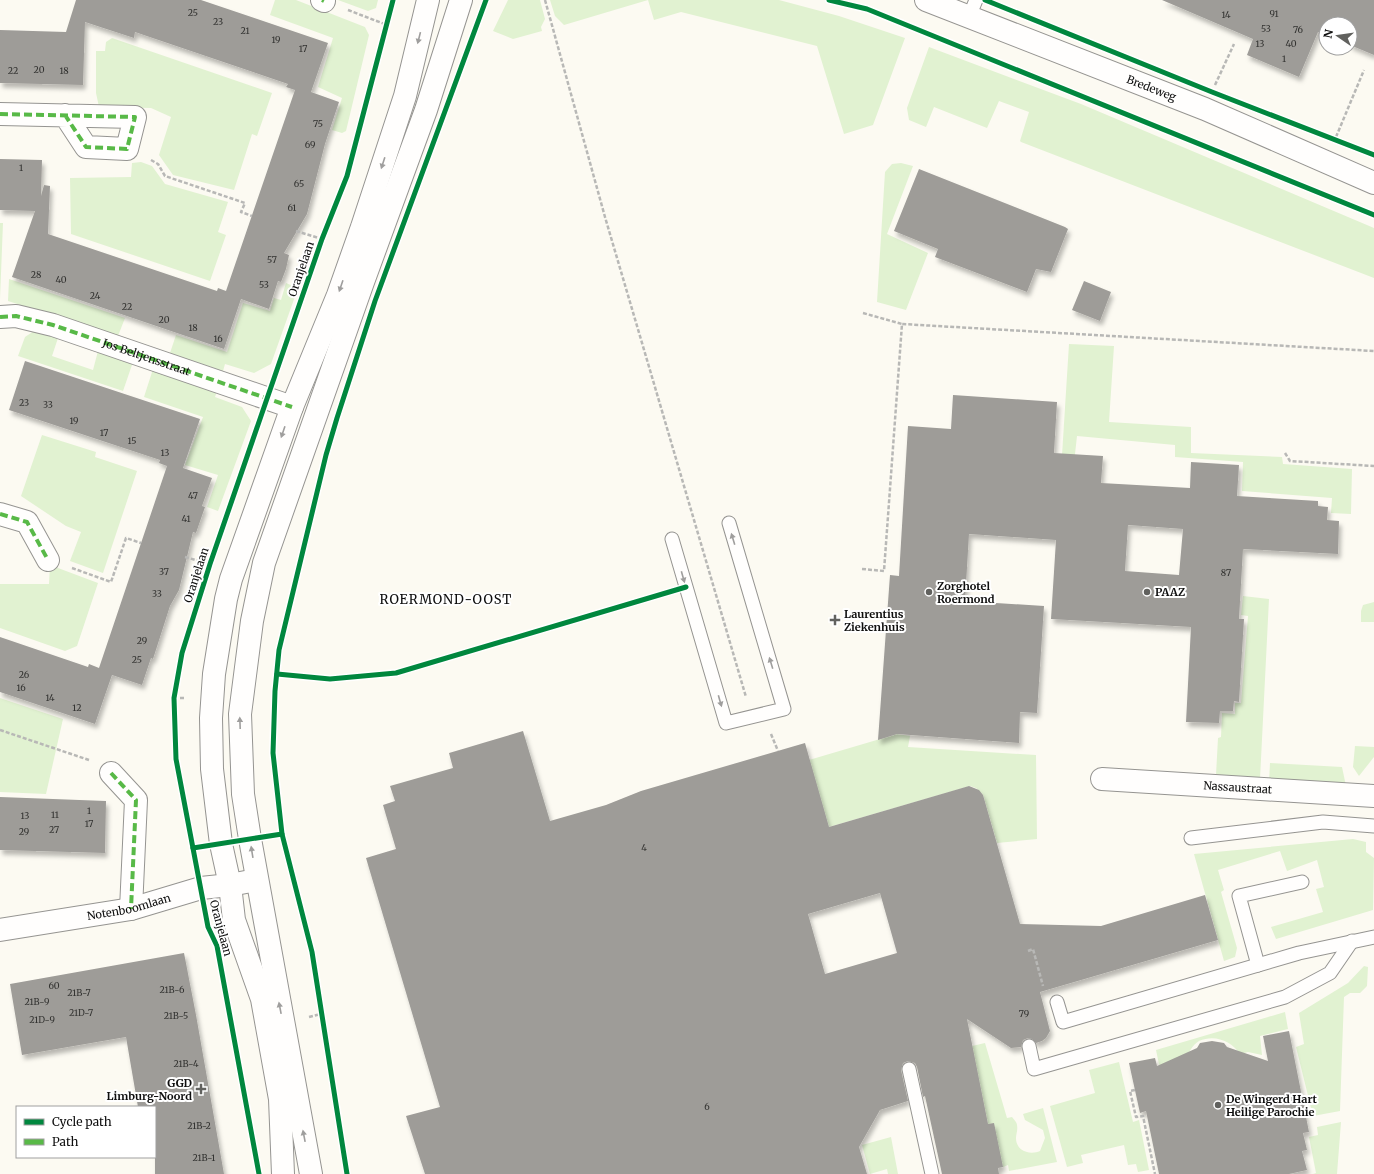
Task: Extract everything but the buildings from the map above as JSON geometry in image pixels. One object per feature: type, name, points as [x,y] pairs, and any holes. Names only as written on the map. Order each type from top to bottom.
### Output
[{"type":"street","name":"Oranjelaan","points":[[283,1174],[280,1099],[262,999],[234,920],[230,885],[221,844],[212,754],[214,674],[226,599],[231,579],[292,407],[338,295],[362,227],[405,96],[428,0]]},
{"type":"street","points":[[311,1174],[256,880],[243,794],[240,714],[255,605],[264,563],[360,288],[426,110],[461,0]]},
{"type":"street","name":"Bredeweg","points":[[926,0],[973,8],[1374,183]]},
{"type":"street","points":[[0,114],[134,116],[126,149],[86,147],[65,115]]},
{"type":"street","name":"Jos Beltjensstraat","points":[[0,317],[16,316],[53,325],[292,407]]},
{"type":"street","points":[[0,514],[27,522],[48,560]]},
{"type":"street","points":[[226,599],[255,605]]},
{"type":"street","points":[[111,773],[136,800],[131,909]]},
{"type":"street","name":"Nassaustraat","points":[[1102,779],[1374,796]]},
{"type":"street","name":"Notenboomlaan","points":[[0,930],[131,909],[201,888],[230,885],[256,880]]},
{"type":"lane","points":[[672,539],[726,723],[784,709],[729,523]]},
{"type":"lane","points":[[1191,838],[1323,822],[1374,826]]},
{"type":"lane","points":[[1258,965],[1239,896],[1302,882]]},
{"type":"lane","points":[[1056,1002],[1063,1022],[1258,965],[1352,941],[1374,937]]},
{"type":"lane","points":[[1029,1046],[1034,1069],[1285,997],[1330,973],[1352,941]]},
{"type":"lane","points":[[909,1069],[932,1174]]},
{"type":"path","points":[[323,0],[387,25]]},
{"type":"path","points":[[545,0],[605,217],[749,707],[774,738],[778,751]]},
{"type":"path","points":[[385,32],[388,18]]},
{"type":"path","points":[[1205,110],[1234,44]]},
{"type":"path","points":[[1335,140],[1364,70]]},
{"type":"path","points":[[1328,137],[1341,142]]},
{"type":"path","points":[[126,149],[158,164],[166,176],[245,203],[241,212],[252,216]]},
{"type":"path","points":[[296,231],[322,239]]},
{"type":"path","points":[[863,313],[902,324],[1374,351]]},
{"type":"path","points":[[862,569],[884,571],[902,324]]},
{"type":"path","points":[[1285,453],[1290,461],[1374,466]]},
{"type":"path","points":[[48,560],[111,582],[126,538],[141,543]]},
{"type":"path","points":[[185,557],[210,564]]},
{"type":"path","points":[[174,706],[176,690]]},
{"type":"path","points":[[174,698],[190,698]]},
{"type":"path","points":[[0,730],[101,763],[111,773]]},
{"type":"path","points":[[1028,951],[1033,949],[1044,990]]},
{"type":"path","points":[[320,1008],[323,1022]]},
{"type":"path","points":[[307,1018],[321,1014]]},
{"type":"path","points":[[1135,1090],[1130,1091],[1136,1117],[1143,1116],[1154,1174]]},
{"type":"green space","points":[[275,0],[296,0],[365,27],[369,35],[346,131],[342,133],[332,130],[342,98],[318,87],[333,38],[270,15]]},
{"type":"green space","points":[[338,0],[378,0],[376,8],[368,11]]},
{"type":"green space","points":[[508,0],[540,0],[545,19],[541,27],[542,31],[513,39],[493,31]]},
{"type":"green space","points":[[550,0],[648,0],[564,25],[555,16]]},
{"type":"green space","points":[[648,0],[779,0],[839,16],[905,38],[873,125],[844,134],[817,46],[681,12],[654,20]]},
{"type":"green space","points":[[112,38],[272,93],[257,136],[252,134],[234,190],[173,175],[159,155],[171,117],[151,108],[99,107],[96,93],[96,51],[105,51],[106,42]]},
{"type":"green space","points":[[929,47],[1081,104],[1374,228],[1374,278],[1021,142],[1020,141],[1029,112],[999,101],[987,128],[934,107],[926,127],[909,120],[907,108]]},
{"type":"green space","points":[[141,162],[152,166],[165,184],[228,202],[218,232],[226,235],[210,281],[71,234],[70,178],[131,177],[132,163]]},
{"type":"green space","points":[[901,163],[913,166],[887,234],[928,253],[906,310],[877,302],[885,172],[892,164]]},
{"type":"green space","points":[[0,223],[3,223],[0,299]]},
{"type":"green space","points":[[9,279],[125,318],[118,336],[8,301]]},
{"type":"green space","points":[[286,283],[298,288],[271,364],[254,373],[225,364],[223,371],[170,353],[176,335],[227,352],[243,303],[270,311],[274,298],[281,300]]},
{"type":"green space","points":[[37,329],[59,335],[52,356],[93,370],[98,351],[133,362],[123,391],[18,356],[25,337]]},
{"type":"green space","points":[[1069,344],[1114,346],[1109,422],[1191,427],[1191,453],[1282,457],[1283,464],[1352,469],[1351,514],[1331,513],[1332,498],[1242,491],[1243,462],[1175,457],[1175,445],[1077,436],[1073,472],[1061,471]]},
{"type":"green space","points":[[153,369],[217,391],[215,397],[242,407],[251,421],[218,511],[207,507],[218,475],[185,465],[203,417],[144,397]]},
{"type":"green space","points":[[42,435],[96,452],[95,457],[137,471],[103,573],[70,561],[81,532],[66,526],[21,496]]},
{"type":"green space","points":[[50,565],[98,583],[77,646],[65,651],[0,628],[0,584],[49,584]]},
{"type":"green space","points":[[1243,596],[1269,599],[1260,779],[1216,775],[1218,738],[1221,737],[1222,713],[1235,714],[1235,703],[1241,703],[1248,616],[1241,615]]},
{"type":"green space","points":[[1374,602],[1374,622],[1361,622],[1361,611],[1363,605]]},
{"type":"green space","points":[[0,698],[63,719],[46,794],[0,792]]},
{"type":"green space","points":[[897,734],[910,736],[908,747],[1036,755],[1037,839],[997,843],[983,795],[976,788],[970,786],[829,827],[809,760]]},
{"type":"green space","points":[[1355,746],[1374,747],[1374,757],[1359,776],[1353,767]]},
{"type":"green space","points":[[1270,763],[1342,767],[1346,786],[1269,782]]},
{"type":"green space","points":[[1353,839],[1366,842],[1366,852],[1374,858],[1373,910],[1276,939],[1271,927],[1323,912],[1316,889],[1324,887],[1317,860],[1287,871],[1280,851],[1218,870],[1224,890],[1221,892],[1237,948],[1235,957],[1224,961],[1194,854]]},
{"type":"green space","points":[[1364,966],[1368,967],[1367,986],[1360,993],[1350,993],[1344,997],[1340,1111],[1313,1116],[1296,1047],[1304,1044],[1299,1013],[1348,983]]},
{"type":"green space","points":[[1285,1012],[1288,1029],[1260,1036],[1262,1055],[1248,1052],[1240,1054],[1227,1042],[1211,1038],[1205,1039],[1195,1044],[1183,1061],[1162,1079],[1156,1050]]},
{"type":"green space","points":[[985,1043],[1007,1118],[1012,1117],[1017,1124],[1016,1138],[1018,1146],[1025,1151],[1032,1153],[1040,1151],[1045,1138],[1043,1130],[1025,1120],[1023,1114],[1043,1108],[1057,1162],[1009,1171],[1008,1165],[1003,1167],[988,1124],[972,1046]]},
{"type":"green space","points":[[1119,1062],[1133,1122],[1139,1120],[1149,1170],[1138,1172],[1136,1164],[1128,1165],[1124,1145],[1081,1155],[1083,1163],[1067,1167],[1050,1106],[1095,1093],[1089,1070]]},
{"type":"green space","points":[[1341,1122],[1337,1174],[1313,1174],[1316,1173],[1309,1137],[1318,1135],[1317,1127]]},
{"type":"green space","points":[[891,1137],[898,1174],[888,1174],[887,1169],[870,1174],[862,1145]]},
{"type":"marked path","points":[[0,114],[135,117],[127,149],[86,147],[65,115]]},
{"type":"marked path","points":[[0,317],[16,316],[53,325],[292,407]]},
{"type":"marked path","points":[[0,514],[27,522],[48,560]]},
{"type":"marked path","points":[[111,773],[136,800],[131,909]]},
{"type":"cycle path","points":[[259,1174],[217,946],[208,927],[176,759],[174,698],[182,653],[210,564],[322,239],[347,176],[393,0]]},
{"type":"cycle path","points":[[347,1174],[312,952],[282,834],[273,753],[275,691],[279,650],[326,455],[337,418],[375,301],[486,0]]},
{"type":"cycle path","points":[[829,0],[867,9],[1374,215]]},
{"type":"cycle path","points":[[985,0],[1212,92],[1374,155]]},
{"type":"cycle path","points":[[277,674],[330,679],[396,673],[686,587]]},
{"type":"cycle path","points":[[193,848],[282,834]]},
{"type":"place","name":"Zorghotel Roermond","points":[[929,592]]},
{"type":"place","name":"PAAZ","points":[[1147,592]]},
{"type":"place","name":"Laurentius Ziekenhuis","points":[[835,620]]},
{"type":"place","name":"GGD Limburg-Noord","points":[[201,1089]]},
{"type":"place","name":"De Wingerd Hart Heilige Parochie","points":[[1218,1105]]},
{"type":"district","name":"ROERMOND-OOST","points":[[446,599]]}]
